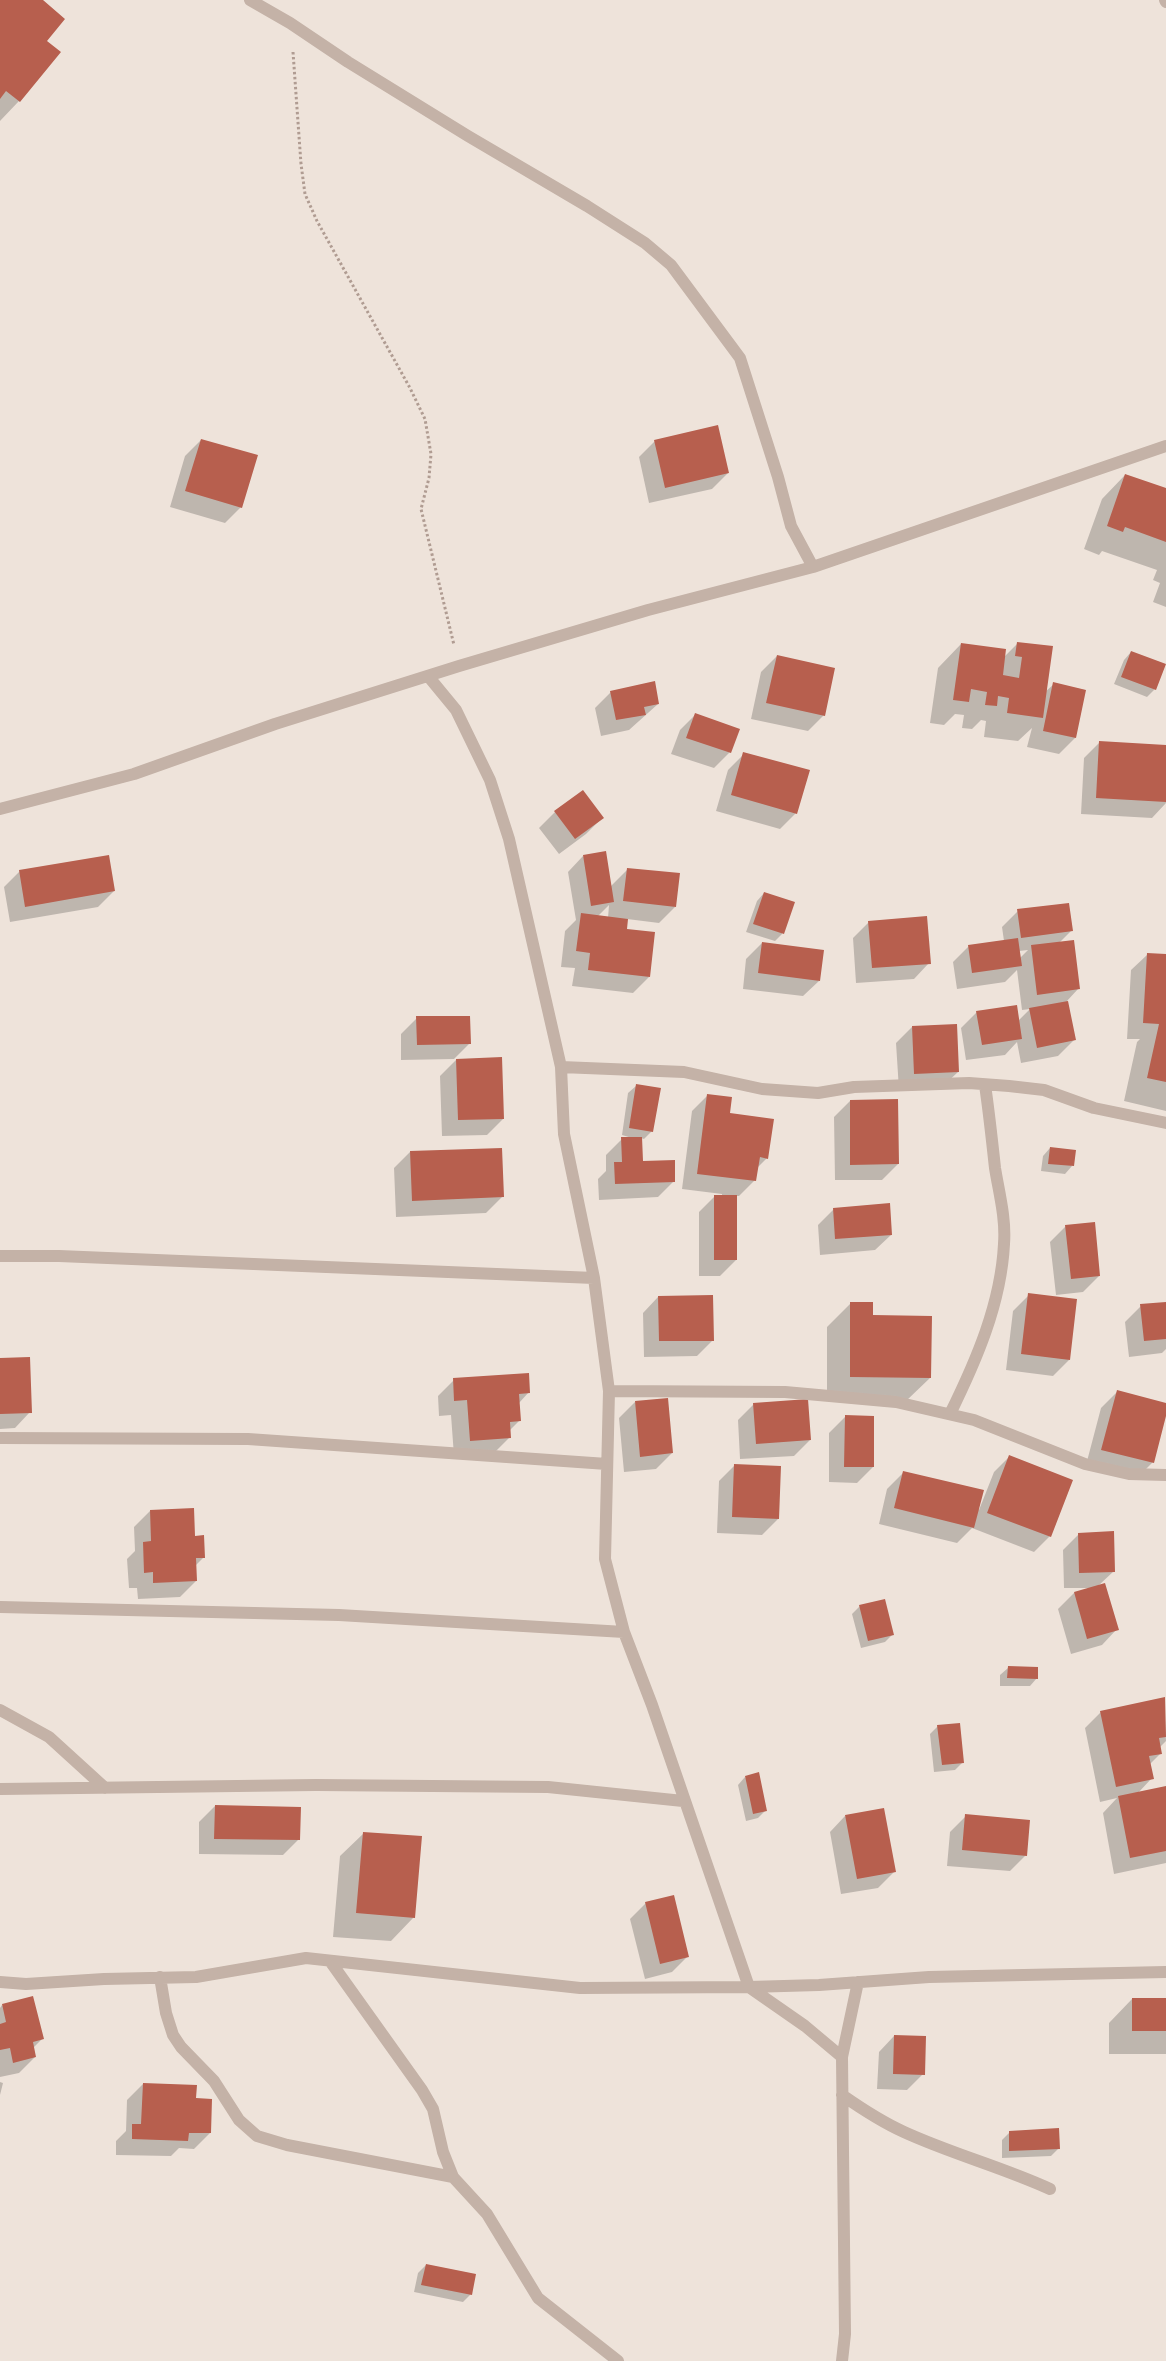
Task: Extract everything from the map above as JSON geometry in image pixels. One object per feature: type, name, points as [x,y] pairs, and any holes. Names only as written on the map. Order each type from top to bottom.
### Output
[{"type":"street","points":[[250,0],[290,23],[348,62],[468,136],[595,211],[645,243],[671,265],[740,358],[778,477],[791,526],[813,567]]},
{"type":"street","points":[[0,809],[134,774],[275,724],[459,666],[648,610],[813,567],[1166,446]]},
{"type":"street","points":[[428,676],[456,710],[490,780],[512,849],[561,1067],[564,1134],[594,1278],[609,1391],[605,1559],[624,1632],[652,1705],[683,1801],[749,1987],[805,2026],[842,2057]]},
{"type":"street","points":[[561,1067],[684,1072],[762,1089],[818,1093],[854,1087],[985,1085],[1044,1090],[1094,1108],[1166,1122]]},
{"type":"street","points":[[950,1414],[966,1381],[992,1311],[1000,1281],[1004,1243],[1003,1210],[985,1085]]},
{"type":"street","points":[[0,1256],[59,1256],[594,1278]]},
{"type":"street","points":[[609,1391],[785,1392],[896,1402],[974,1420],[1085,1464],[1129,1474],[1166,1475]]},
{"type":"street","points":[[0,1438],[248,1440],[606,1464]]},
{"type":"street","points":[[0,1607],[339,1615],[624,1632]]},
{"type":"street","points":[[0,1710],[49,1737],[105,1788]]},
{"type":"street","points":[[0,1790],[316,1784],[548,1787],[683,1801]]},
{"type":"street","points":[[0,1982],[26,1984],[196,1977],[306,1958],[580,1988],[749,1987],[819,1985],[949,1976],[1166,1972]]},
{"type":"street","points":[[330,1961],[422,2090],[433,2109],[443,2152],[453,2176],[487,2214],[538,2298],[618,2361]]},
{"type":"street","points":[[160,1977],[166,2013],[173,2035],[181,2047],[214,2081],[239,2120],[257,2136],[287,2146],[453,2176]]},
{"type":"street","points":[[842,2361],[845,2334],[842,2057],[858,1982]]},
{"type":"street","points":[[842,2095],[875,2117],[904,2132],[1018,2174],[1050,2189]]},
{"type":"path","points":[[290,23],[305,194],[317,221],[410,388],[425,419],[431,454],[429,478],[421,509],[459,666]]},
{"type":"building","points":[[0,0],[43,0],[65,19],[47,41],[61,52],[20,102],[6,91],[0,99]]},
{"type":"building","points":[[718,425],[729,473],[665,488],[654,440]]},
{"type":"building","points":[[201,439],[258,455],[242,508],[185,491]]},
{"type":"building","points":[[1125,474],[1166,488],[1166,542],[1125,527],[1123,532],[1107,526]]},
{"type":"building","points":[[1017,642],[1053,646],[1043,718],[1007,713],[1009,698],[998,696],[997,706],[985,705],[987,692],[971,689],[969,702],[953,700],[961,643],[1006,649],[1003,675],[1019,678],[1022,657],[1015,656]]},
{"type":"building","points":[[1131,651],[1166,664],[1156,690],[1121,677]]},
{"type":"building","points":[[777,655],[835,668],[825,716],[766,703]]},
{"type":"building","points":[[655,681],[659,704],[644,707],[646,715],[616,720],[610,691]]},
{"type":"building","points":[[1053,682],[1086,690],[1076,738],[1043,731]]},
{"type":"building","points":[[695,713],[740,729],[731,753],[686,738]]},
{"type":"building","points":[[1099,741],[1166,745],[1166,802],[1096,798]]},
{"type":"building","points":[[743,752],[810,770],[797,814],[731,795]]},
{"type":"building","points":[[583,790],[604,818],[575,839],[554,811]]},
{"type":"building","points":[[606,851],[614,902],[591,906],[583,855]]},
{"type":"building","points":[[109,855],[115,891],[25,907],[19,870]]},
{"type":"building","points":[[627,868],[680,873],[676,907],[623,901]]},
{"type":"building","points":[[764,892],[795,902],[784,934],[753,924]]},
{"type":"building","points":[[1069,903],[1073,931],[1021,938],[1017,909]]},
{"type":"building","points":[[581,913],[628,919],[627,929],[655,932],[650,977],[588,970],[590,953],[576,951]]},
{"type":"building","points":[[927,916],[931,964],[872,968],[868,921]]},
{"type":"building","points":[[1018,938],[1022,966],[972,973],[968,945]]},
{"type":"building","points":[[1074,940],[1080,989],[1037,995],[1031,945]]},
{"type":"building","points":[[762,942],[824,950],[820,981],[758,973]]},
{"type":"building","points":[[1147,953],[1166,954],[1166,1082],[1147,1078],[1159,1024],[1143,1023]]},
{"type":"building","points":[[1068,1001],[1076,1040],[1037,1048],[1029,1008]]},
{"type":"building","points":[[1017,1005],[1022,1039],[982,1045],[976,1011]]},
{"type":"building","points":[[416,1016],[470,1016],[471,1044],[417,1045]]},
{"type":"building","points":[[957,1024],[959,1072],[914,1074],[912,1026]]},
{"type":"building","points":[[502,1057],[504,1119],[458,1120],[456,1059]]},
{"type":"building","points":[[636,1084],[661,1088],[653,1132],[629,1128]]},
{"type":"building","points":[[707,1094],[732,1097],[730,1113],[774,1119],[768,1159],[760,1157],[756,1181],[697,1174]]},
{"type":"building","points":[[898,1099],[899,1164],[850,1165],[850,1100]]},
{"type":"building","points":[[621,1137],[642,1137],[643,1161],[675,1160],[675,1182],[615,1184],[614,1162],[622,1162]]},
{"type":"building","points":[[1050,1147],[1076,1150],[1074,1166],[1048,1164]]},
{"type":"building","points":[[502,1148],[504,1197],[412,1201],[410,1151]]},
{"type":"building","points":[[714,1195],[737,1195],[737,1260],[714,1260]]},
{"type":"building","points":[[890,1203],[892,1235],[835,1239],[833,1208]]},
{"type":"building","points":[[1095,1222],[1100,1276],[1071,1279],[1065,1225]]},
{"type":"building","points":[[1028,1293],[1077,1299],[1070,1360],[1021,1354]]},
{"type":"building","points":[[713,1295],[714,1341],[659,1341],[658,1296]]},
{"type":"building","points":[[850,1302],[873,1302],[873,1315],[932,1316],[931,1378],[850,1377]]},
{"type":"building","points":[[1166,1302],[1166,1339],[1144,1341],[1140,1304]]},
{"type":"building","points":[[30,1357],[32,1413],[0,1414],[0,1358]]},
{"type":"building","points":[[529,1373],[530,1393],[519,1394],[521,1421],[510,1422],[511,1438],[470,1441],[467,1400],[454,1401],[453,1378]]},
{"type":"building","points":[[1117,1390],[1166,1403],[1166,1416],[1154,1463],[1101,1450]]},
{"type":"building","points":[[668,1398],[673,1453],[640,1457],[635,1401]]},
{"type":"building","points":[[808,1399],[811,1440],[756,1444],[753,1403]]},
{"type":"building","points":[[845,1415],[874,1416],[874,1467],[844,1467]]},
{"type":"building","points":[[1009,1455],[1073,1480],[1051,1537],[987,1513]]},
{"type":"building","points":[[734,1464],[781,1466],[779,1519],[732,1517]]},
{"type":"building","points":[[903,1471],[984,1490],[974,1528],[894,1508]]},
{"type":"building","points":[[194,1508],[195,1536],[204,1535],[205,1558],[196,1558],[197,1581],[153,1583],[153,1572],[144,1573],[143,1542],[151,1541],[150,1510]]},
{"type":"building","points":[[1114,1531],[1115,1572],[1079,1573],[1078,1533]]},
{"type":"building","points":[[1105,1583],[1119,1630],[1087,1639],[1074,1592]]},
{"type":"building","points":[[885,1599],[894,1635],[868,1641],[859,1605]]},
{"type":"building","points":[[1008,1666],[1038,1667],[1038,1679],[1007,1678]]},
{"type":"building","points":[[1165,1697],[1166,1737],[1159,1738],[1162,1754],[1149,1756],[1154,1779],[1116,1787],[1100,1711]]},
{"type":"building","points":[[960,1723],[964,1763],[942,1765],[937,1725]]},
{"type":"building","points":[[759,1772],[767,1811],[753,1814],[745,1776]]},
{"type":"building","points":[[1166,1786],[1166,1851],[1130,1858],[1118,1796]]},
{"type":"building","points":[[215,1805],[301,1807],[300,1840],[214,1839]]},
{"type":"building","points":[[884,1808],[896,1872],[857,1879],[845,1815]]},
{"type":"building","points":[[965,1814],[1030,1820],[1027,1856],[962,1850]]},
{"type":"building","points":[[363,1832],[422,1836],[415,1918],[356,1913]]},
{"type":"building","points":[[674,1895],[689,1957],[660,1964],[645,1902]]},
{"type":"building","points":[[33,1996],[44,2039],[33,2042],[36,2057],[13,2063],[10,2048],[0,2050],[0,2024],[6,2022],[2,2004]]},
{"type":"building","points":[[1132,1998],[1166,1998],[1166,2031],[1132,2031]]},
{"type":"building","points":[[894,2035],[926,2036],[925,2075],[893,2074]]},
{"type":"building","points":[[143,2083],[197,2085],[196,2098],[212,2099],[211,2133],[189,2133],[188,2141],[132,2139],[132,2124],[141,2124]]},
{"type":"building","points":[[1059,2128],[1060,2149],[1009,2151],[1009,2131]]},
{"type":"building","points":[[426,2264],[476,2274],[472,2295],[421,2285]]}]
